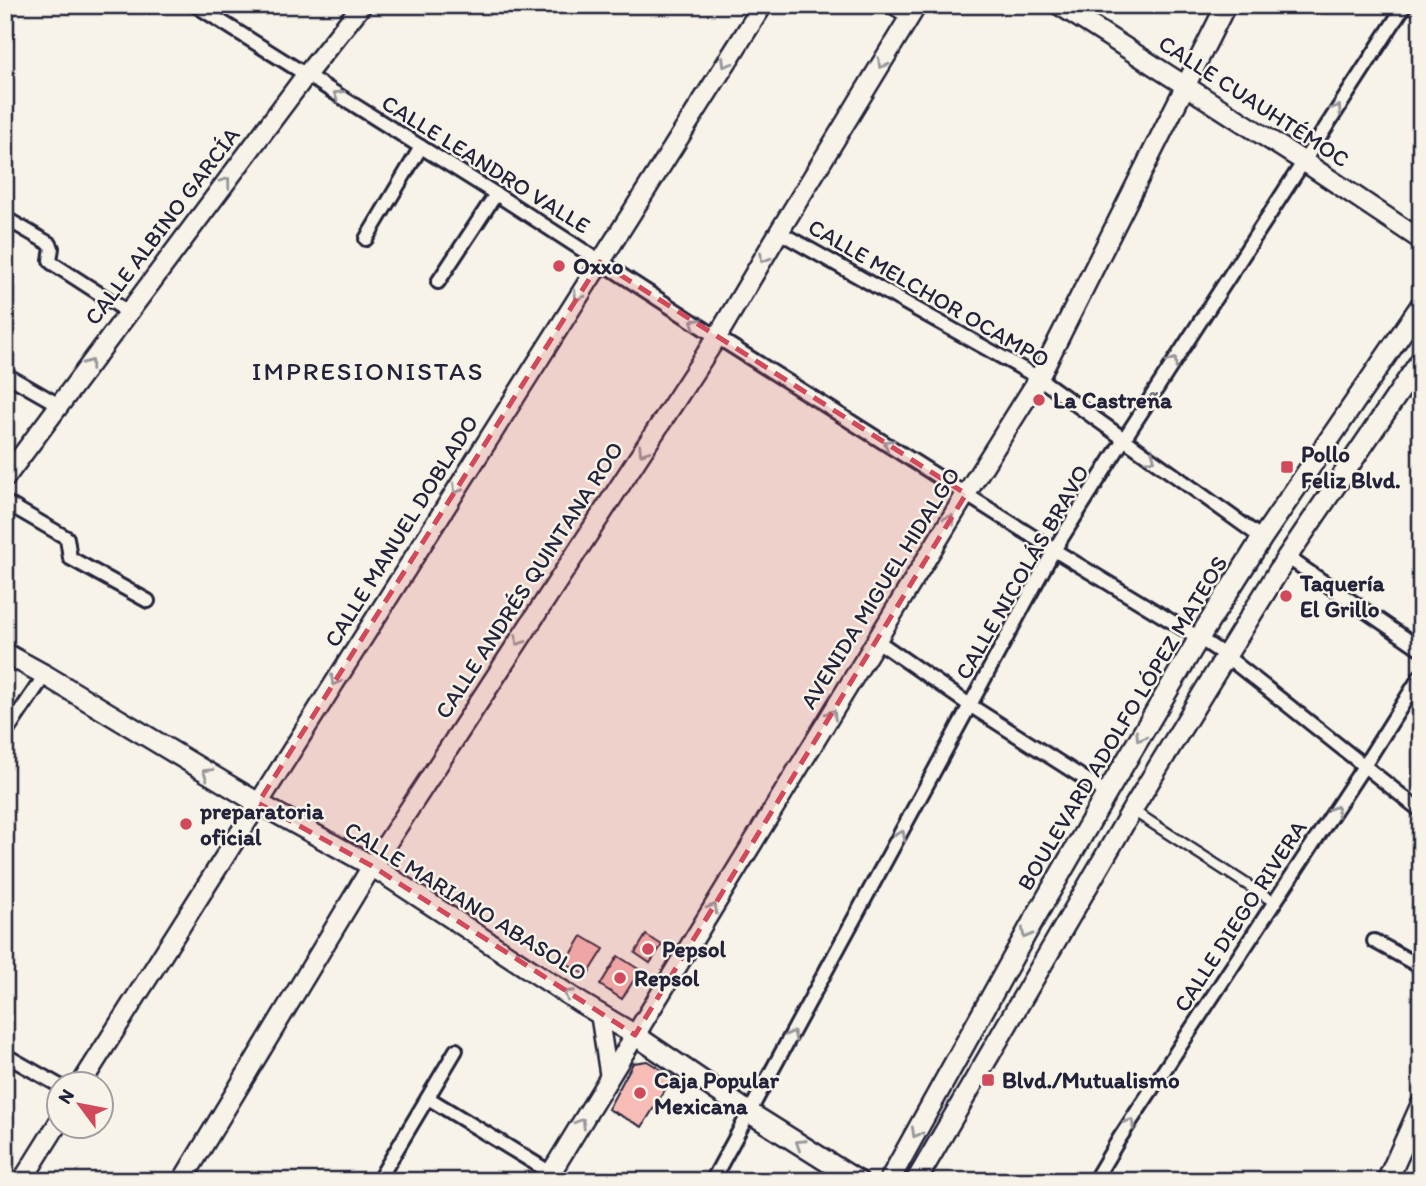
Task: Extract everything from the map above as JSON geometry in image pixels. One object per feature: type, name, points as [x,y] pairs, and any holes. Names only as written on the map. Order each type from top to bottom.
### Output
[{"type":"main road","name":"CALLE ALBINO GARCÍA","points":[[5,478],[306,75],[362,5]]},
{"type":"main road","name":"CALLE MANUEL DOBLADO","points":[[91,1070],[763,5]]},
{"type":"main road","name":"CALLE CUAUHTÉMOC","points":[[1059,5],[1421,240]]},
{"type":"main road","name":"AVENIDA MIGUEL HIDALGO","points":[[548,1177],[1039,378],[1226,5]]},
{"type":"main road","name":"CALLE ANDRÉS QUINTANA ROO","points":[[182,1181],[372,866],[717,337],[914,12]]},
{"type":"main road","name":"BOULEVARD ADOLFO LÓPEZ MATEOS","points":[[889,1181],[1032,923],[1199,638],[1262,538],[1421,305]]},
{"type":"main road","points":[[916,1181],[1132,810],[1226,656],[1287,557],[1421,360]]},
{"type":"main road","name":"CALLE MARIANO ABASOLO","points":[[5,653],[258,803],[372,866],[858,1181]]},
{"type":"main road","points":[[1387,1181],[1415,1131],[1421,1105]]},
{"type":"main road","points":[[22,1181],[48,1140]]},
{"type":"street","name":"CALLE LEANDRO VALLE","points":[[195,5],[1054,550],[1199,638],[1226,656],[1421,811]]},
{"type":"street","points":[[889,5],[914,12]]},
{"type":"street","name":"CALLE NICOLÁS BRAVO","points":[[712,1181],[1054,550],[1405,5]]},
{"type":"street","points":[[366,239],[421,147]]},
{"type":"street","points":[[438,282],[496,194]]},
{"type":"street","points":[[5,218],[50,244],[52,263],[128,312]]},
{"type":"street","name":"CALLE MELCHOR OCAMPO","points":[[779,232],[1039,378],[1262,538]]},
{"type":"street","points":[[5,374],[59,405]]},
{"type":"street","points":[[5,502],[67,538],[70,558],[148,601]]},
{"type":"street","points":[[1287,557],[1421,649]]},
{"type":"street","points":[[876,640],[971,706],[1107,793]]},
{"type":"street","name":"CALLE DIEGO RIVERA","points":[[1094,1181],[1421,675]]},
{"type":"street","points":[[5,734],[45,676]]},
{"type":"street","points":[[1132,810],[1274,902]]},
{"type":"street","points":[[1374,941],[1421,967]]},
{"type":"street","points":[[599,1013],[609,1078]]},
{"type":"street","points":[[378,1181],[456,1050]]},
{"type":"street","points":[[5,1055],[46,1078]]},
{"type":"street","points":[[428,1098],[548,1177]]},
{"type":"highlighted area","points":[[600,262],[966,494],[635,1035],[372,866],[258,803]]},
{"type":"building","name":"Pepsol","points":[[646,935],[662,945],[650,963],[635,953]]},
{"type":"building","name":"Repsol","points":[[582,936],[604,949],[587,976],[566,963]]},
{"type":"building","name":"Repsol","points":[[618,956],[640,970],[622,999],[600,985]]},
{"type":"building","name":"Caja Popular Mexicana","points":[[647,1061],[673,1077],[642,1127],[608,1109],[633,1063]]},
{"type":"place","name":"Oxxo","points":[[559,266]]},
{"type":"place","name":"La Castreña","points":[[1039,400]]},
{"type":"place","name":"Pollo Feliz Blvd.","points":[[1287,467]]},
{"type":"place","name":"Taquería El Grillo","points":[[1286,596]]},
{"type":"place","name":"preparatoria oficial","points":[[186,824]]},
{"type":"place","name":"Pepsol","points":[[648,949]]},
{"type":"place","name":"Repsol","points":[[620,978]]},
{"type":"place","name":"Blvd./Mutualismo","points":[[988,1080]]},
{"type":"place","name":"Caja Popular Mexicana","points":[[640,1093]]},
{"type":"district","name":"IMPRESIONISTAS","points":[[368,371]]}]
